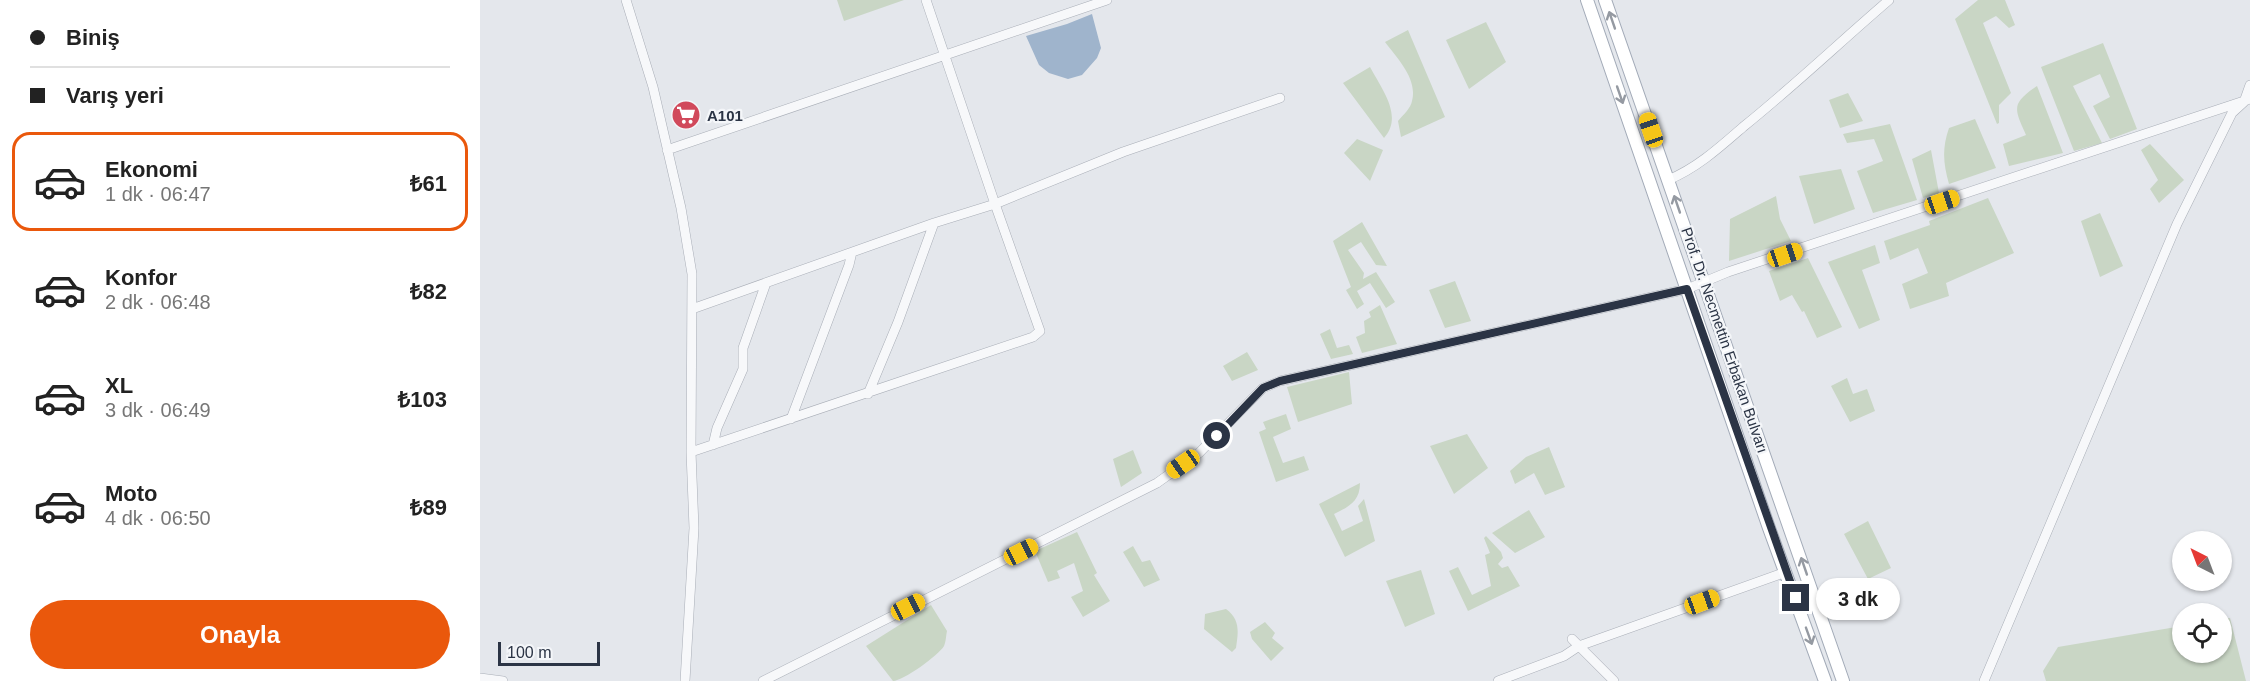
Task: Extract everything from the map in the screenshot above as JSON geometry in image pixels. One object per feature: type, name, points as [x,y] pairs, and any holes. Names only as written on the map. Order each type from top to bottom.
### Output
[{"type":"main road","name":"Prof. Dr. Necmettin Erbakan Bulvarı","points":[[1587,0],[1825,681]]},
{"type":"main road","name":"Prof. Dr. Necmettin Erbakan Bulvarı","points":[[1605,0],[1843,681]]},
{"type":"street","points":[[626,0],[653,87],[681,208],[692,274],[691,452],[694,528],[685,681]]},
{"type":"street","points":[[691,452],[1038,335],[1039,326],[926,0]]},
{"type":"street","points":[[667,150],[1107,0]]},
{"type":"street","points":[[1668,180],[1688,172],[1756,117],[1889,0]]},
{"type":"street","points":[[1984,681],[2177,224],[2232,114],[2247,101],[2250,85]]},
{"type":"street","points":[[692,309],[934,223],[995,204],[1123,152],[1280,98]]},
{"type":"street","points":[[763,681],[1157,483],[1199,453],[1250,401],[1272,385],[1687,289],[1728,272],[2247,101]]},
{"type":"street","points":[[868,394],[934,223]]},
{"type":"street","points":[[791,419],[849,266],[852,252]]},
{"type":"street","points":[[713,445],[717,428],[743,369],[743,348],[766,283]]},
{"type":"street","points":[[1498,681],[1564,656],[1576,643],[1786,572]]},
{"type":"street","points":[[1576,643],[1614,681]]},
{"type":"street","points":[[480,678],[503,681]]},
{"type":"green space","points":[[837,0],[904,0],[844,21]]},
{"type":"green space","points":[[1978,0],[2005,0],[2015,25],[2009,28],[1996,16],[1983,23],[2011,93],[1999,105],[1999,123],[1997,124],[1955,19]]},
{"type":"green space","points":[[1486,22],[1506,62],[1469,89],[1446,40]]},
{"type":"green space","points":[[1408,30],[1445,117],[1401,137],[1398,121],[1411,104],[1412,85],[1405,69],[1385,42]]},
{"type":"green space","points":[[2103,43],[2137,129],[2110,139],[2093,106],[2110,97],[2100,74],[2073,86],[2102,143],[2074,151],[2041,67]]},
{"type":"green space","points":[[1370,67],[1385,93],[1391,111],[1390,129],[1384,138],[1343,83]]},
{"type":"green space","points":[[2037,86],[2063,153],[2009,166],[2003,144],[2026,135],[2017,107],[2023,97]]},
{"type":"green space","points":[[1848,93],[1863,121],[1840,128],[1829,100]]},
{"type":"green space","points":[[1975,119],[1996,168],[1949,184],[1944,156],[1949,128]]},
{"type":"green space","points":[[1890,124],[1917,200],[1873,213],[1857,171],[1883,161],[1874,139],[1847,143],[1843,134]]},
{"type":"green space","points":[[1357,139],[1383,150],[1370,181],[1344,153]]},
{"type":"green space","points":[[2150,144],[2184,180],[2159,203],[2150,189],[2158,180],[2141,150]]},
{"type":"green space","points":[[1931,150],[1939,193],[1923,198],[1912,159]]},
{"type":"green space","points":[[1841,169],[1855,209],[1814,224],[1799,176]]},
{"type":"green space","points":[[1776,196],[1780,219],[1791,241],[1729,261],[1730,219]]},
{"type":"green space","points":[[1988,198],[2014,253],[1946,283],[1949,296],[1910,309],[1902,284],[1928,273],[1918,248],[1890,260],[1884,241],[1930,225],[1929,221]]},
{"type":"green space","points":[[2100,213],[2123,266],[2100,277],[2081,221]]},
{"type":"green space","points":[[1362,222],[1387,266],[1376,265],[1361,242],[1348,250],[1364,273],[1363,279],[1376,272],[1395,302],[1386,308],[1370,283],[1357,291],[1364,304],[1357,309],[1346,290],[1351,287],[1333,241]]},
{"type":"green space","points":[[1875,245],[1880,263],[1862,270],[1880,320],[1859,329],[1828,262]]},
{"type":"green space","points":[[1808,258],[1842,327],[1817,338],[1804,311],[1802,312],[1792,295],[1780,301],[1769,271]]},
{"type":"green space","points":[[1455,281],[1471,321],[1445,328],[1429,290]]},
{"type":"green space","points":[[1380,305],[1397,344],[1362,353],[1356,337],[1365,333],[1364,321],[1371,317],[1369,312]]},
{"type":"green space","points":[[1330,329],[1337,348],[1349,345],[1353,354],[1331,359],[1320,334]]},
{"type":"green space","points":[[1247,352],[1258,370],[1232,381],[1223,366]]},
{"type":"green space","points":[[1349,372],[1352,404],[1298,422],[1287,387]]},
{"type":"green space","points":[[1847,378],[1853,394],[1867,389],[1875,411],[1850,422],[1831,386]]},
{"type":"green space","points":[[1286,414],[1291,429],[1273,437],[1283,463],[1304,456],[1309,470],[1276,482],[1259,432],[1266,429],[1263,422]]},
{"type":"green space","points":[[1467,434],[1488,468],[1454,494],[1430,446]]},
{"type":"green space","points":[[1549,447],[1565,487],[1545,495],[1534,473],[1515,484],[1510,471],[1526,457]]},
{"type":"green space","points":[[1133,450],[1142,473],[1121,487],[1113,459]]},
{"type":"green space","points":[[1360,483],[1355,499],[1334,514],[1342,531],[1363,521],[1358,506],[1364,499],[1375,541],[1345,557],[1319,504]]},
{"type":"green space","points":[[1529,510],[1545,537],[1515,553],[1492,533]]},
{"type":"green space","points":[[1868,521],[1891,568],[1868,579],[1844,534]]},
{"type":"green space","points":[[1077,532],[1097,573],[1094,575],[1110,601],[1083,617],[1071,597],[1083,591],[1074,563],[1057,571],[1060,578],[1048,582],[1035,551]]},
{"type":"green space","points":[[1486,536],[1501,552],[1503,558],[1498,564],[1502,568],[1508,566],[1520,586],[1468,611],[1449,571],[1458,567],[1472,595],[1491,586],[1485,555],[1490,553],[1484,538]]},
{"type":"green space","points":[[1133,546],[1142,562],[1150,560],[1160,580],[1144,587],[1123,552]]},
{"type":"green space","points":[[1421,570],[1435,614],[1405,627],[1386,581]]},
{"type":"green space","points":[[931,605],[947,631],[944,646],[920,667],[893,681],[866,646]]},
{"type":"green space","points":[[1226,609],[1231,613],[1237,627],[1236,648],[1232,652],[1204,629],[1205,614]]},
{"type":"green space","points":[[1265,622],[1275,633],[1272,638],[1284,648],[1271,661],[1252,639],[1250,632]]},
{"type":"green space","points":[[2232,626],[2246,681],[2046,681],[2043,671],[2058,647],[2172,628],[2172,663],[2232,663]]},
{"type":"water","points":[[1092,14],[1101,48],[1097,58],[1082,75],[1068,79],[1049,73],[1039,65],[1026,36]]},
{"type":"place","name":"A101","points":[[686,115]]},
{"type":"route","points":[[1217,436],[1263,388],[1280,381],[1687,289],[1769,528],[1796,598]]}]
